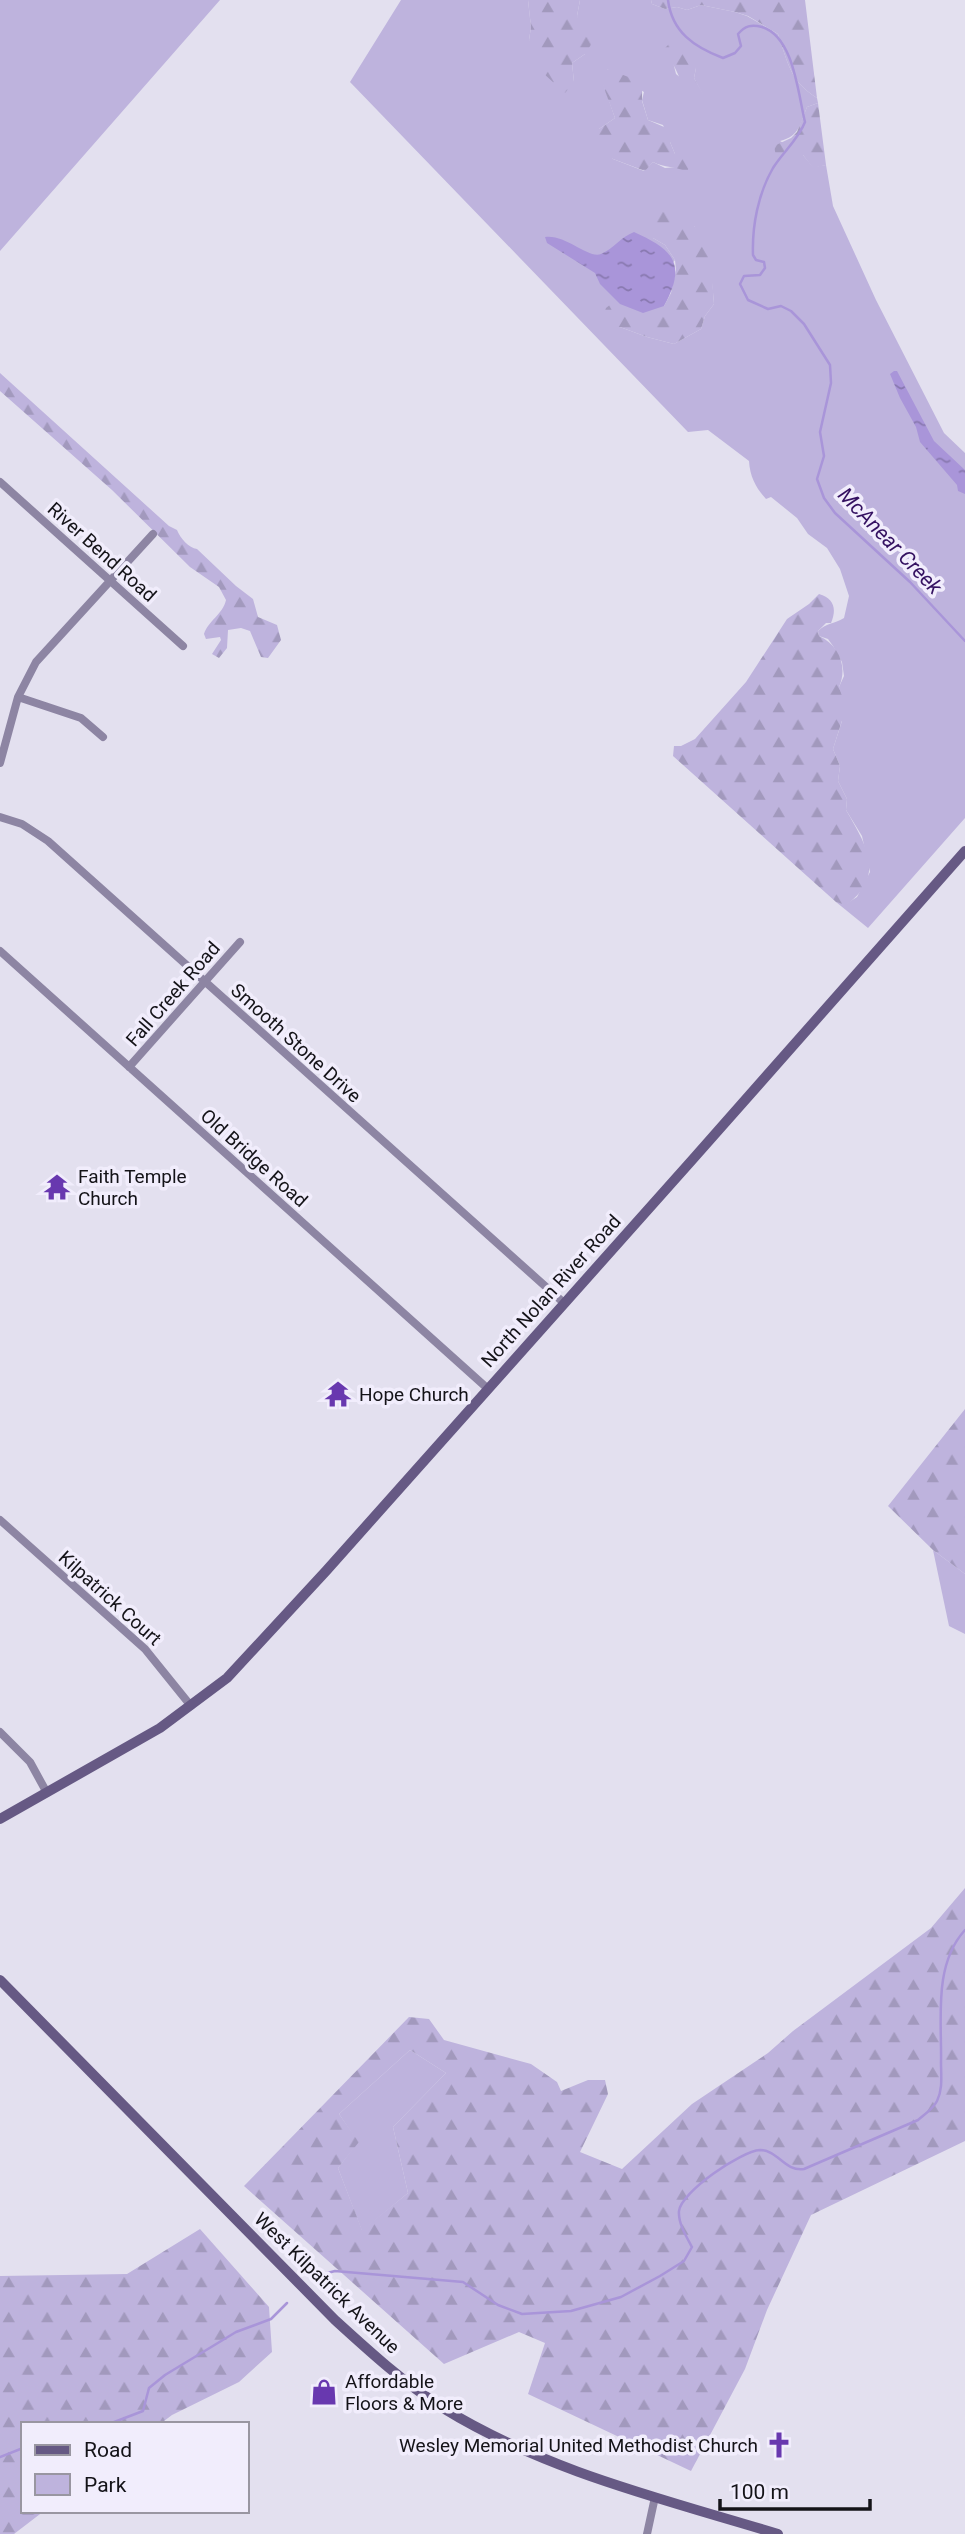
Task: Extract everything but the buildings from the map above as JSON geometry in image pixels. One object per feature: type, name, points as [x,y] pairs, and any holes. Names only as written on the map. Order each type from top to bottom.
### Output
[{"type":"main road","name":"North Nolan River Road","points":[[0,1819],[160,1728],[227,1678],[965,850]]},
{"type":"main road","name":"West Kilpatrick Avenue","points":[[0,1980],[335,2320],[441,2406],[515,2446],[564,2468],[778,2534]]},
{"type":"street","name":"River Bend Road","points":[[0,482],[183,646]]},
{"type":"street","points":[[0,762],[18,697],[36,662],[153,534]]},
{"type":"street","points":[[18,697],[81,718],[103,737]]},
{"type":"street","name":"Smooth Stone Drive","points":[[0,817],[22,824],[48,841],[564,1303]]},
{"type":"street","name":"Fall Creek Road","points":[[129,1067],[240,942]]},
{"type":"street","name":"Old Bridge Road","points":[[0,951],[487,1388]]},
{"type":"street","name":"Kilpatrick Court","points":[[0,1520],[145,1649],[191,1706]]},
{"type":"street","points":[[0,1732],[30,1762],[47,1793]]},
{"type":"street","points":[[647,2534],[655,2497]]},
{"type":"green space","points":[[0,0],[220,0],[0,251]]},
{"type":"green space","points":[[401,0],[528,0],[531,27],[529,40],[574,82],[572,63],[585,54],[577,16],[580,0],[651,0],[652,4],[665,9],[677,7],[687,10],[701,5],[747,16],[778,34],[795,78],[817,98],[818,103],[807,107],[801,124],[792,136],[780,141],[803,155],[813,167],[826,165],[833,206],[876,300],[944,433],[965,453],[965,818],[868,928],[836,902],[846,904],[857,897],[870,872],[862,836],[846,810],[847,799],[838,781],[840,766],[833,749],[842,721],[839,687],[844,676],[842,662],[828,639],[819,636],[818,631],[844,618],[849,596],[840,569],[827,548],[808,534],[797,518],[771,497],[766,499],[762,495],[752,477],[749,461],[708,430],[688,432],[350,82]],"holes":[[[673,62],[696,68],[694,78],[704,97],[676,74]],[[598,69],[607,69],[644,92],[642,100],[648,120],[663,125],[675,154],[677,167],[665,168],[653,162],[644,171],[613,159],[599,129],[615,118]],[[694,226],[703,245],[710,273],[714,304],[705,316],[701,329],[674,344],[620,327],[675,260],[665,245],[653,238]]]},
{"type":"green space","points":[[528,0],[580,0],[577,16],[592,43],[585,54],[572,63],[574,82],[565,93],[535,62],[529,40],[531,27]]},
{"type":"green space","points":[[651,0],[805,0],[817,98],[795,78],[778,34],[748,16],[701,5],[687,10],[677,7],[665,9],[652,4]]},
{"type":"green space","points":[[671,42],[692,53],[696,68],[694,78],[705,97],[701,101],[688,92],[665,56],[664,49]]},
{"type":"green space","points":[[597,69],[607,69],[642,82],[642,101],[648,120],[671,130],[670,142],[675,154],[692,161],[687,172],[653,162],[645,171],[613,159],[598,142],[599,129],[615,118]]},
{"type":"green space","points":[[818,103],[826,165],[813,168],[803,155],[789,161],[776,156],[774,146],[791,138],[797,132],[807,107]]},
{"type":"green space","points":[[669,209],[692,224],[704,241],[710,262],[714,304],[705,316],[701,329],[674,344],[620,327],[610,328],[602,319],[606,308],[616,300],[620,304],[664,306],[671,293],[676,270],[675,260],[665,245],[653,238],[648,227],[658,213]]},
{"type":"green space","points":[[0,373],[169,526],[177,530],[188,545],[197,549],[253,599],[258,617],[277,625],[281,640],[268,658],[261,657],[250,631],[241,628],[228,630],[227,648],[219,658],[212,654],[221,640],[220,637],[206,639],[204,634],[226,600],[219,587],[190,567],[112,490],[0,391]]},
{"type":"green space","points":[[819,594],[831,601],[834,613],[831,623],[826,623],[818,631],[819,636],[832,645],[842,664],[839,687],[846,708],[833,749],[840,766],[838,781],[847,799],[846,810],[860,835],[868,859],[866,883],[859,894],[846,905],[836,902],[673,756],[674,746],[681,746],[695,739],[746,682],[787,619]]},
{"type":"green space","points":[[965,1409],[965,1574],[933,1550],[888,1506]]},
{"type":"green space","points":[[933,1550],[965,1574],[965,1634],[949,1626]]},
{"type":"green space","points":[[965,1888],[965,2141],[811,2215],[767,2310],[745,2369],[691,2471],[528,2394],[545,2343],[519,2332],[444,2364],[244,2186],[409,2017],[429,2019],[444,2040],[531,2064],[557,2082],[561,2091],[588,2080],[605,2080],[608,2094],[580,2152],[622,2169],[692,2104],[768,2053],[793,2031],[931,1928]],"holes":[[[410,2050],[446,2073],[393,2127],[408,2193],[362,2230],[338,2168],[359,2142],[339,2114]]]},
{"type":"green space","points":[[410,2050],[446,2073],[393,2127],[408,2193],[362,2231],[338,2168],[358,2142],[339,2114]]},
{"type":"green space","points":[[200,2229],[269,2307],[272,2352],[239,2382],[163,2422],[21,2422],[21,2513],[41,2513],[14,2534],[0,2534],[0,2276],[127,2274]]},
{"type":"water","points":[[634,232],[667,252],[675,269],[675,279],[664,306],[643,313],[620,304],[600,284],[595,273],[547,243],[545,237],[561,239],[596,255]]},
{"type":"water","points":[[897,371],[934,441],[965,470],[965,494],[958,491],[957,485],[920,442],[916,427],[890,374]]},
{"type":"waterway","name":"McAnear Creek","points":[[668,0],[670,11],[680,30],[712,54],[723,58],[735,53],[741,46],[738,34],[751,26],[762,27],[773,33],[788,54],[805,122],[773,168],[760,199],[755,222],[753,255],[756,260],[764,262],[765,268],[760,275],[744,276],[740,284],[748,300],[768,309],[781,306],[791,311],[804,324],[830,365],[831,383],[820,432],[824,456],[817,479],[824,498],[835,513],[910,582],[965,641]]},
{"type":"waterway","name":"McAnear Creek","points":[[316,2276],[335,2271],[463,2282],[498,2305],[522,2314],[571,2311],[621,2297],[684,2261],[692,2247],[680,2220],[682,2203],[700,2184],[740,2157],[751,2152],[766,2151],[792,2167],[804,2169],[918,2120],[931,2109],[937,2101],[941,2087],[941,1994],[944,1976],[955,1944],[965,1930]]},
{"type":"waterway","name":"McAnear Creek","points":[[114,2422],[143,2411],[149,2388],[165,2375],[236,2332],[271,2319],[287,2303]]},
{"type":"waterway","name":"McAnear Creek","points":[[0,2457],[21,2449]]},
{"type":"place","name":"Faith Temple Church","points":[[57,1187]]},
{"type":"place","name":"Hope Church","points":[[338,1394]]},
{"type":"place","name":"Affordable Floors & More","points":[[324,2392]]},
{"type":"place","name":"Wesley Memorial United Methodist Church","points":[[779,2445]]}]
